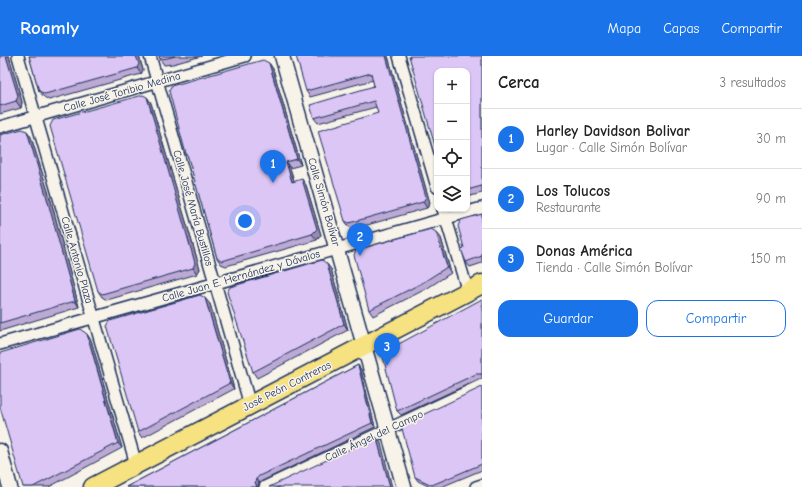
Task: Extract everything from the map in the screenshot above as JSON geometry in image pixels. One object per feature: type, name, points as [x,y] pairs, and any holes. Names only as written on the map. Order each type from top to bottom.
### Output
[{"type":"main road","name":"José Peón Contreras","points":[[93,487],[475,288]]},
{"type":"street","name":"Calle Antonio Plaza","points":[[18,56],[136,464]]},
{"type":"street","name":"Calle José María Bustillos","points":[[150,56],[250,405]]},
{"type":"street","name":"Calle José Toribio Medina","points":[[0,128],[245,56]]},
{"type":"street","name":"Calle Simón Bolívar","points":[[282,56],[404,487]]},
{"type":"street","points":[[399,56],[434,177]]},
{"type":"street","name":"Calle Juan E. Hernández y Dávalos","points":[[0,344],[337,249],[445,213],[482,208]]},
{"type":"street","points":[[445,213],[475,288]]},
{"type":"street","name":"Calle Ángel del Campo","points":[[265,487],[482,385]]},
{"type":"street","points":[[0,451],[10,487]]},
{"type":"street","points":[[476,487],[482,485]]},
{"type":"building","points":[[0,56],[6,56],[18,96],[16,101],[0,106]]},
{"type":"building","points":[[29,56],[136,56],[139,64],[137,68],[45,94],[39,91]]},
{"type":"building","points":[[159,56],[175,56],[160,59]]},
{"type":"building","points":[[296,56],[386,56],[426,197],[423,202],[349,223],[345,221],[318,131],[378,113],[374,101],[314,118],[310,105],[374,86],[371,73],[306,91]]},
{"type":"building","points":[[409,56],[482,56],[482,186],[470,189],[470,68],[434,68],[434,143]]},
{"type":"building","points":[[263,60],[269,63],[297,159],[286,162],[292,182],[302,179],[317,229],[312,234],[222,261],[217,258],[169,91],[171,86]]},
{"type":"building","points":[[143,95],[147,97],[195,263],[193,268],[102,294],[98,291],[50,126],[53,120]]},
{"type":"building","points":[[22,129],[27,131],[75,301],[0,323],[0,135]]},
{"type":"building","points":[[482,214],[482,256],[466,262],[461,249],[464,248],[458,226],[461,220]]},
{"type":"building","points":[[431,229],[436,232],[447,267],[422,283],[369,310],[354,255],[356,250]]},
{"type":"building","points":[[322,260],[327,264],[344,324],[253,372],[227,292],[230,287]]},
{"type":"building","points":[[200,295],[205,298],[230,383],[138,432],[107,326],[110,321]]},
{"type":"building","points":[[482,299],[482,374],[476,374],[397,411],[382,353]]},
{"type":"building","points":[[80,329],[87,334],[118,443],[33,487],[23,487],[0,407],[0,353]]},
{"type":"building","points":[[358,365],[372,423],[259,476],[255,482],[257,487],[126,487]]},
{"type":"building","points":[[482,387],[482,464],[432,485],[415,477],[401,425]]},
{"type":"building","points":[[376,437],[390,487],[269,487]]},
{"type":"place","name":"Harley Davidson Bolivar","points":[[273,183]]},
{"type":"place","name":"Los Tolucos","points":[[360,256]]},
{"type":"place","name":"Donas América","points":[[387,366]]}]
